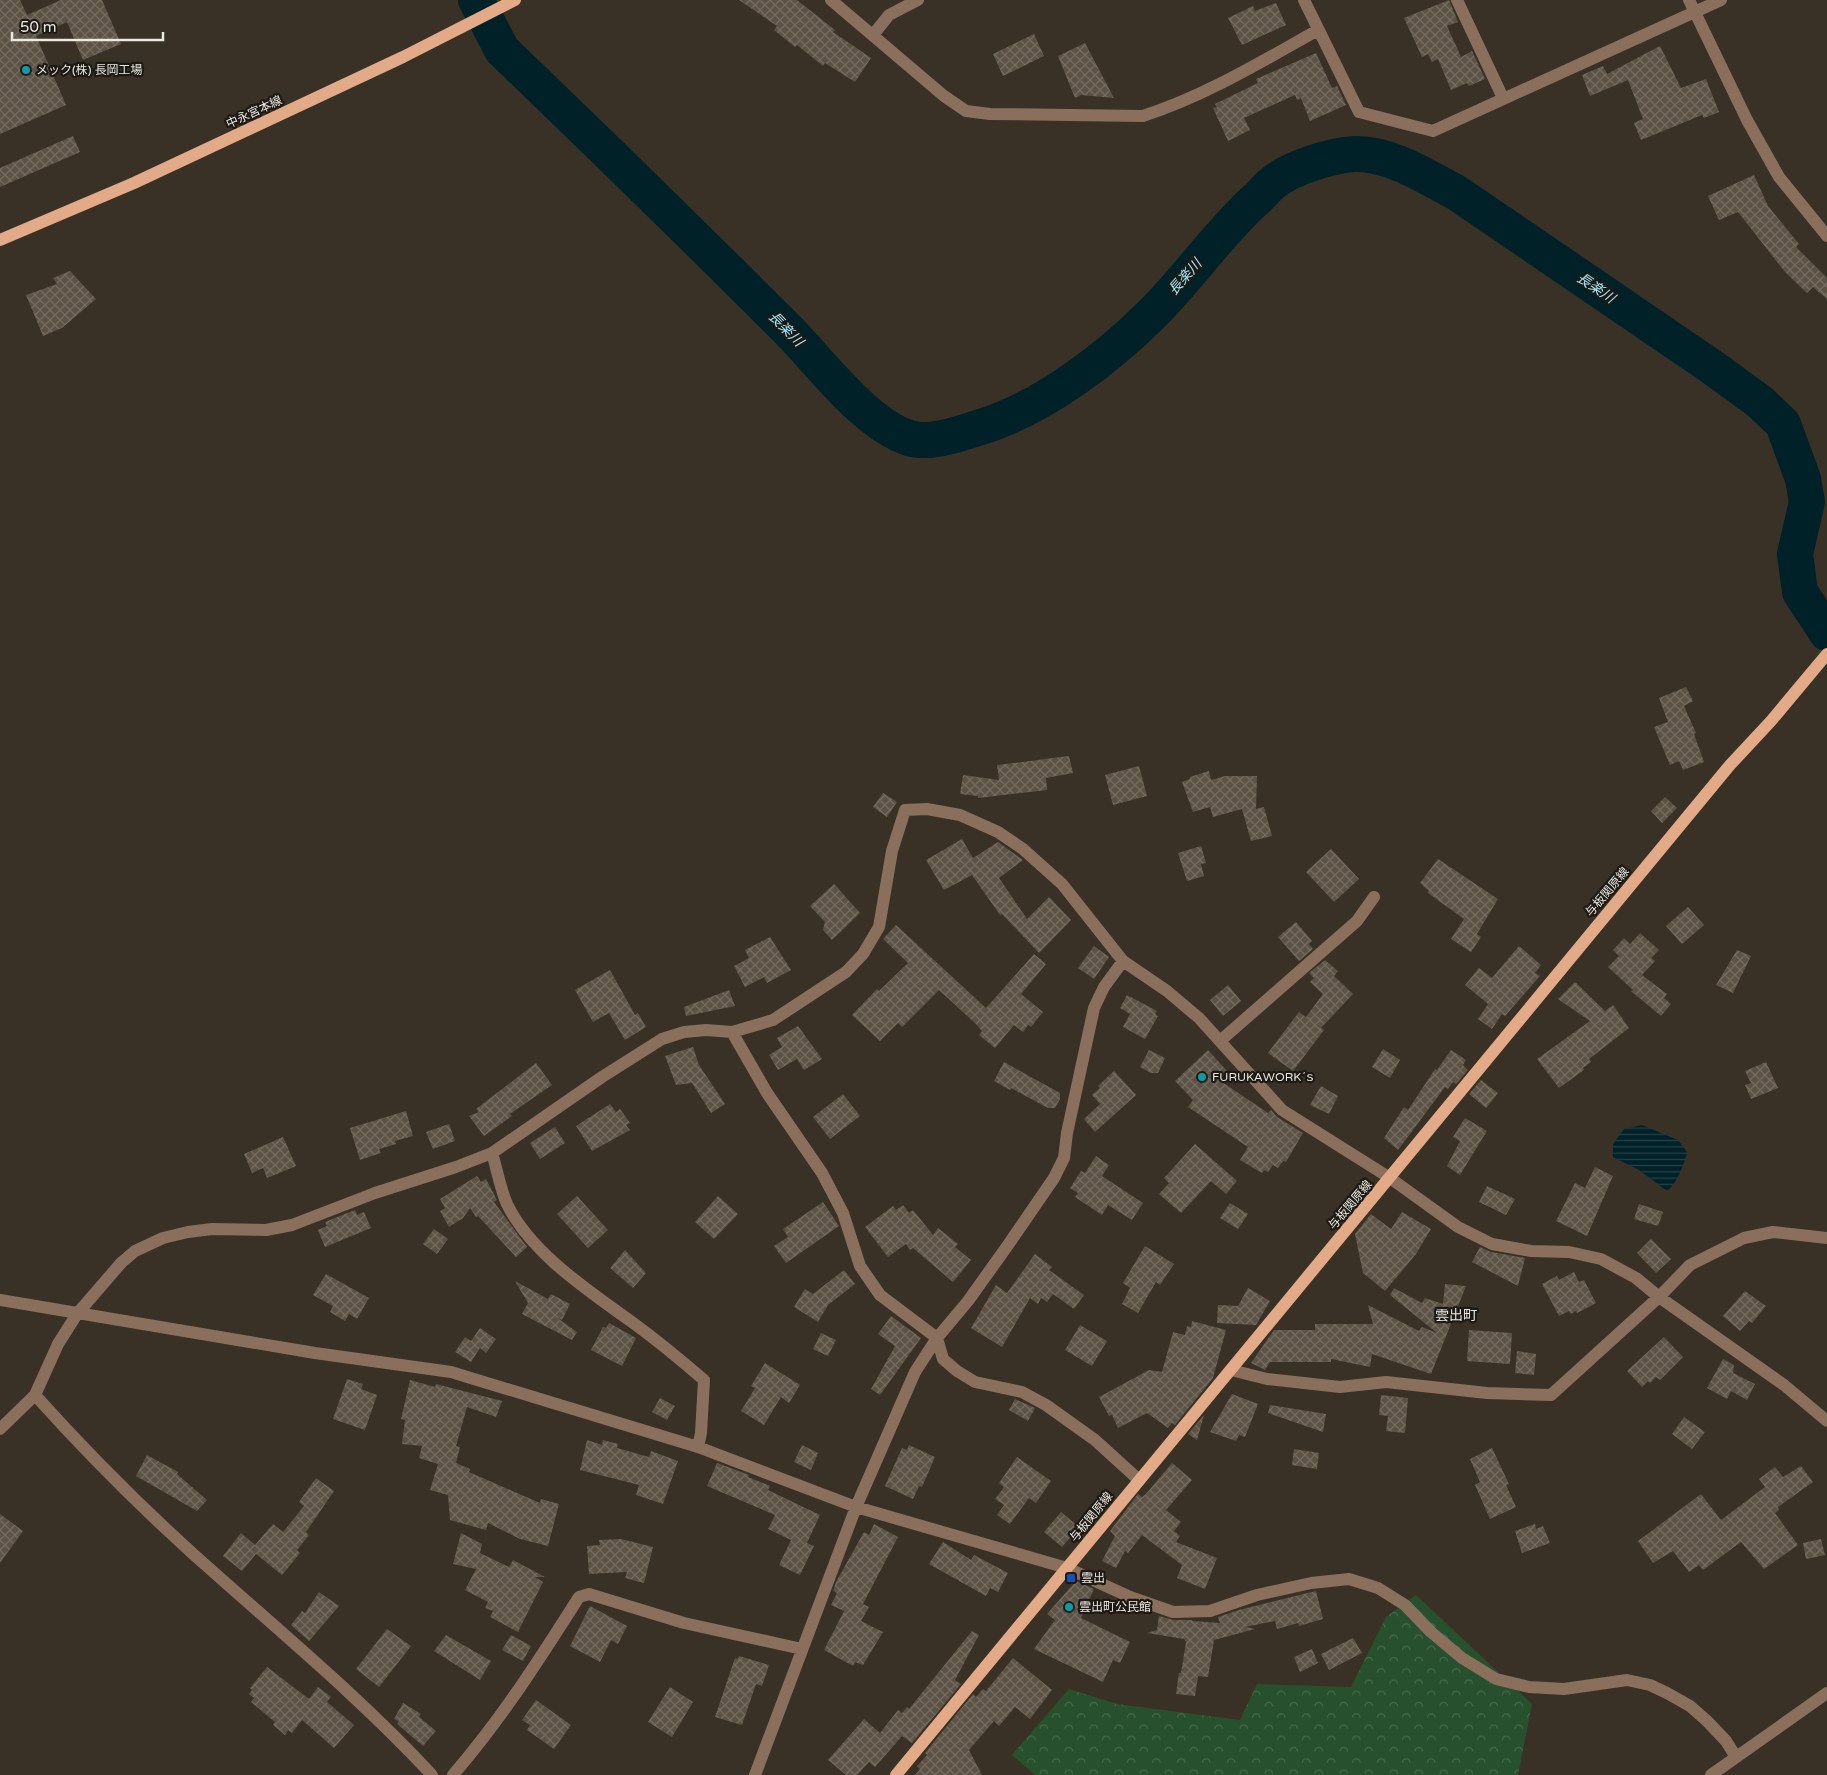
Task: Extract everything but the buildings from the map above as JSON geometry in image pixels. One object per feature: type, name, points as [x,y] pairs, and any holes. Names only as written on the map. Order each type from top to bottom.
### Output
[{"type":"main road","name":"中永宮本線","points":[[0,240],[134,183],[455,32],[510,2]]},
{"type":"main road","name":"与板関原線","points":[[896,1775],[1717,780],[1771,722],[1827,654]]},
{"type":"street","points":[[831,0],[944,96],[966,110],[990,114],[1143,116],[1165,109],[1240,74],[1318,30]]},
{"type":"street","points":[[873,35],[889,15],[918,0]]},
{"type":"street","points":[[1304,0],[1359,112],[1433,131],[1721,0]]},
{"type":"street","points":[[1457,0],[1503,98]]},
{"type":"street","points":[[1689,0],[1747,120],[1780,177],[1827,236]]},
{"type":"street","points":[[0,1429],[35,1395],[58,1344],[77,1314],[121,1263],[136,1251],[163,1238],[188,1232],[212,1229],[266,1230],[292,1225],[315,1214],[456,1167],[492,1153],[602,1076],[662,1039],[684,1032],[706,1030],[732,1032],[773,1020],[846,972],[863,954],[879,927],[892,851],[905,810],[927,809],[960,815],[998,832],[1023,849],[1062,884],[1123,961],[1199,1018],[1282,1110],[1390,1178],[1458,1227],[1492,1244],[1531,1250],[1569,1252],[1601,1259],[1636,1278],[1659,1297],[1784,1385],[1827,1421]]},
{"type":"street","points":[[1220,1041],[1357,921],[1374,897]]},
{"type":"street","points":[[755,1775],[856,1507],[915,1372],[937,1338],[968,1301],[1054,1178],[1064,1158],[1067,1133],[1094,1008],[1104,987],[1123,961]]},
{"type":"street","points":[[732,1032],[767,1093],[822,1174],[843,1213],[860,1266],[880,1295],[937,1338],[944,1360],[957,1372],[975,1382],[1022,1392],[1046,1405],[1096,1440],[1139,1480]]},
{"type":"street","points":[[492,1153],[506,1202],[517,1222],[587,1292],[643,1331],[704,1380],[701,1433],[698,1447]]},
{"type":"street","points":[[1232,1370],[1267,1379],[1340,1387],[1386,1382],[1487,1393],[1551,1395],[1659,1297],[1690,1265],[1744,1238],[1773,1232],[1795,1232],[1827,1238]]},
{"type":"street","points":[[0,1300],[314,1353],[451,1372],[698,1447],[856,1507],[1067,1568],[1130,1597],[1173,1612],[1210,1611],[1257,1595],[1293,1586],[1349,1579],[1378,1588],[1405,1605],[1431,1632],[1462,1658],[1496,1679],[1528,1687],[1564,1689],[1627,1680],[1650,1685],[1690,1706],[1707,1720],[1726,1741],[1736,1757]]},
{"type":"street","points":[[35,1395],[97,1464],[226,1584],[305,1651],[397,1736],[432,1775]]},
{"type":"street","points":[[453,1775],[482,1742],[521,1690],[579,1597],[589,1594],[684,1623],[802,1649]]},
{"type":"street","points":[[1712,1775],[1827,1693]]},
{"type":"green space","points":[[1416,1595],[1532,1704],[1518,1775],[1035,1775],[1012,1755],[1069,1689],[1117,1704],[1240,1720],[1257,1684],[1351,1687],[1386,1617]]},
{"type":"water","points":[[1642,1125],[1678,1140],[1687,1152],[1680,1173],[1674,1184],[1667,1191],[1639,1170],[1613,1157],[1613,1144],[1624,1129]]},
{"type":"waterway","name":"長楽川","points":[[476,0],[502,50],[752,294],[844,391],[876,420],[892,431],[918,440],[946,437],[981,427],[1028,408],[1073,380],[1116,347],[1153,313],[1239,216],[1271,184],[1281,177],[1312,163],[1355,154],[1381,157],[1421,173],[1457,193],[1712,367],[1760,402],[1783,424],[1803,479],[1807,502],[1795,554],[1800,592],[1827,633]]},
{"type":"place","name":"メック(株) 長岡工場","points":[[26,70]]},
{"type":"place","name":"FURUKAWORK´ｓ","points":[[1202,1077]]},
{"type":"place","name":"雲出","points":[[1071,1578]]},
{"type":"place","name":"雲出町公民館","points":[[1069,1607]]},
{"type":"district","name":"雲出町","points":[[1456,1315]]}]
